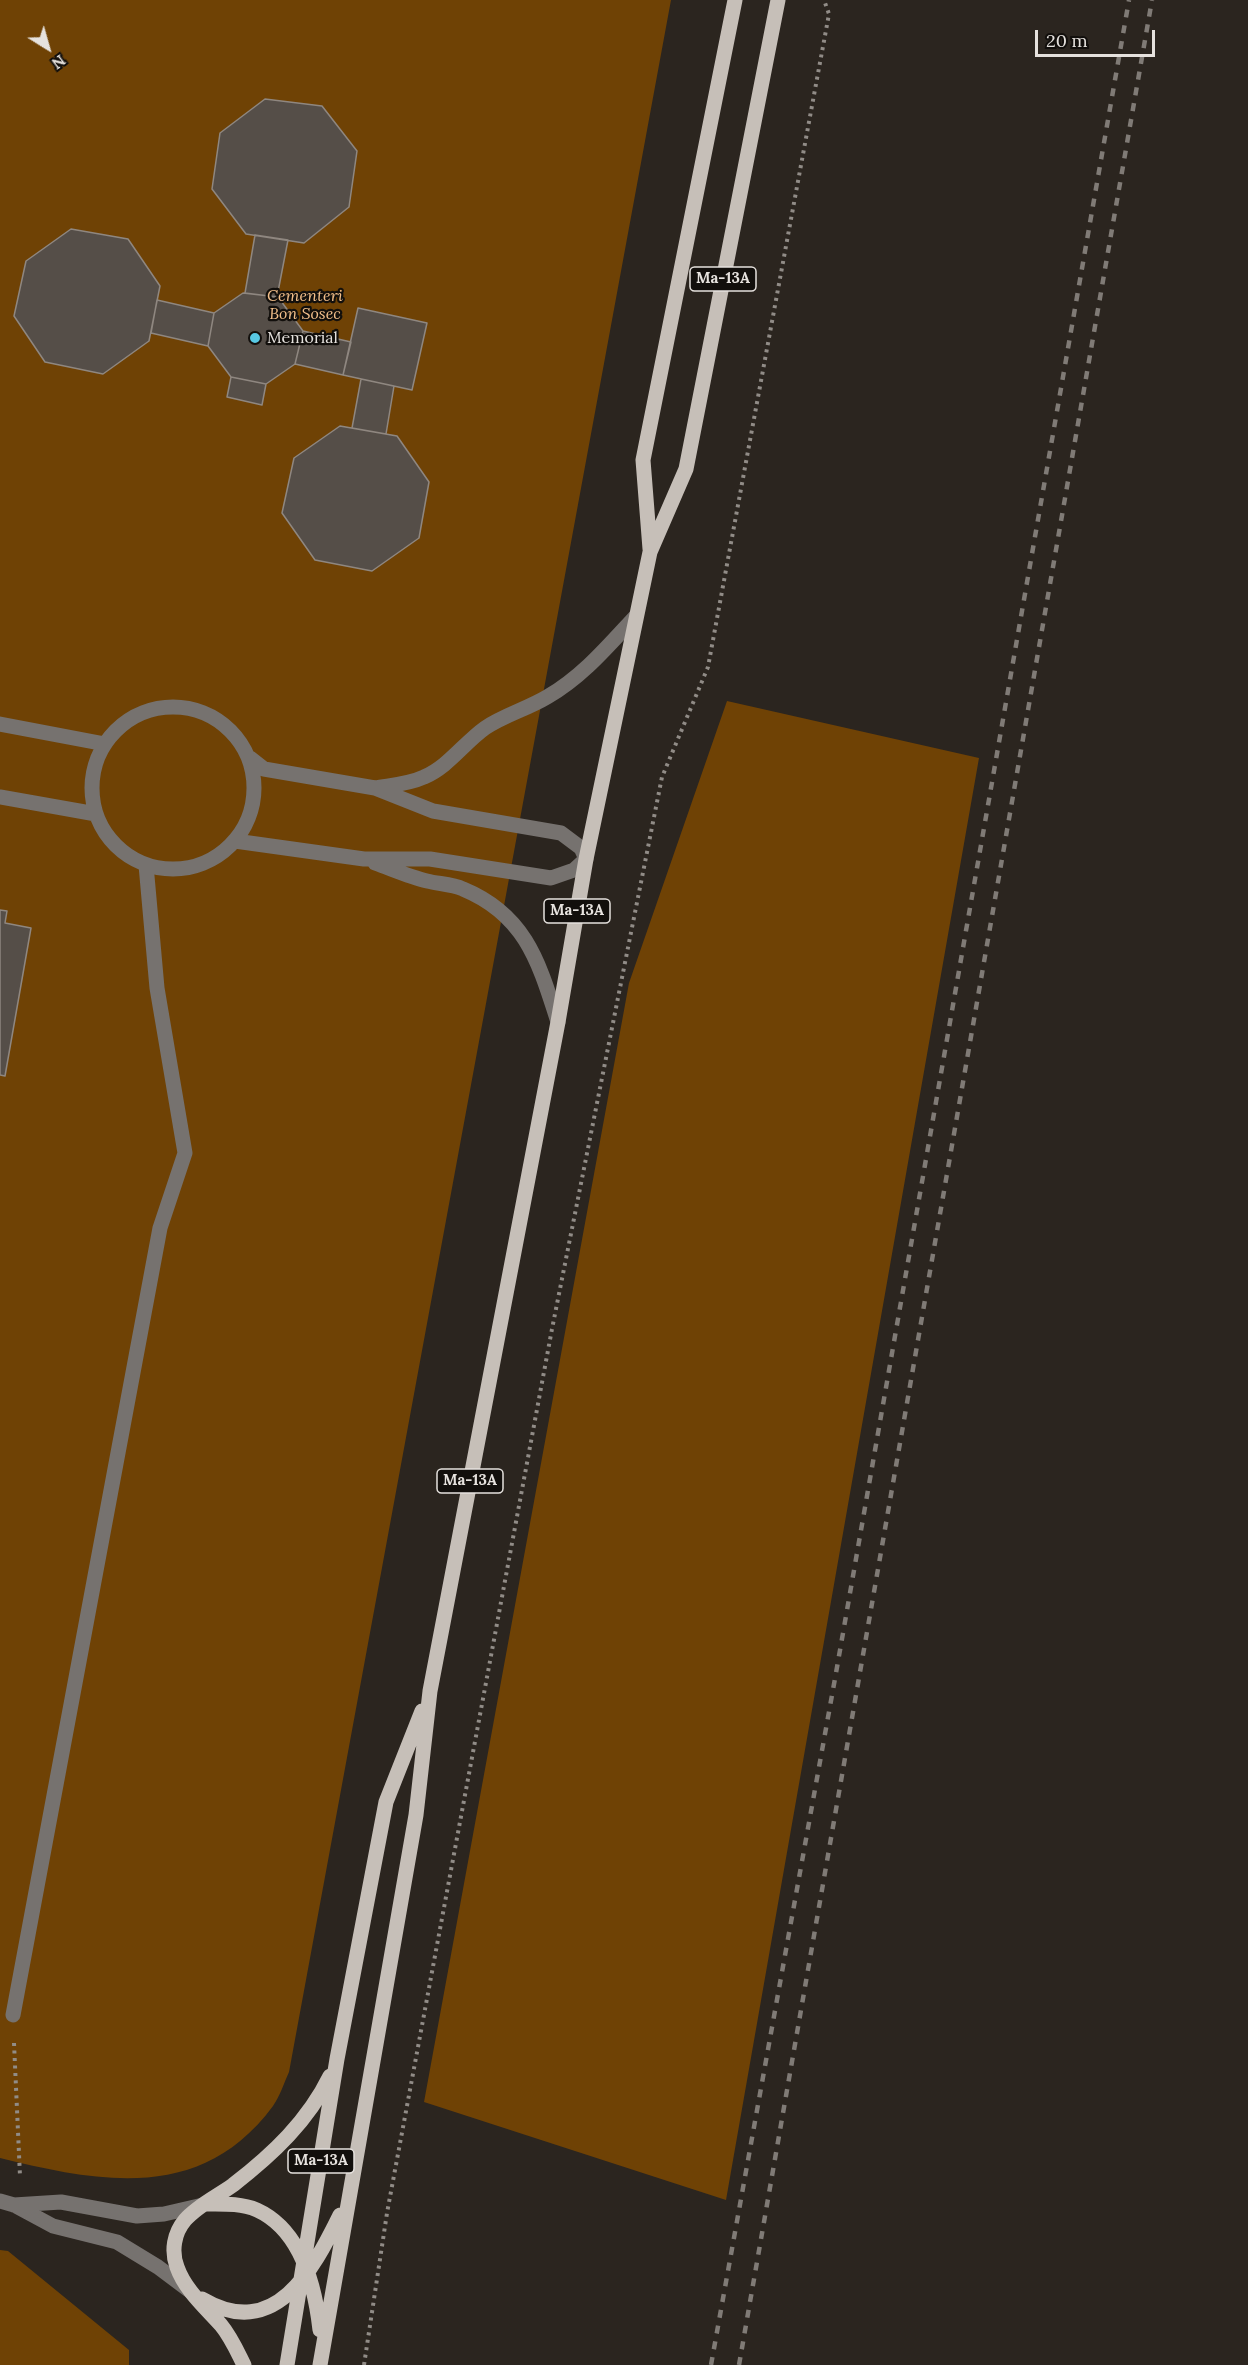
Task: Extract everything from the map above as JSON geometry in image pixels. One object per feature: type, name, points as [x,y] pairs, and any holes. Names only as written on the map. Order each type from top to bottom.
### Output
[{"type":"main road","name":"Ma-13A","points":[[650,552],[643,460],[735,0]]},
{"type":"main road","name":"Ma-13A","points":[[320,2365],[416,1815],[430,1691],[558,1022],[586,859],[650,552],[686,469],[778,0]]},
{"type":"main road","points":[[244,2365],[223,2327],[192,2293],[177,2268],[174,2243],[184,2221],[255,2168],[294,2131],[322,2092],[337,2060],[386,1802],[430,1691]]},
{"type":"main road","name":"Ma-13A","points":[[287,2365],[304,2273],[337,2060]]},
{"type":"main road","points":[[192,2293],[212,2305],[241,2313],[268,2306],[282,2299],[327,2242],[348,2197]]},
{"type":"main road","points":[[206,2204],[243,2206],[258,2211],[271,2219],[290,2239],[317,2305],[322,2348]]},
{"type":"street","points":[[375,788],[406,784],[426,777],[502,717],[546,698],[576,677],[635,617]]},
{"type":"street","points":[[169,706],[194,709],[218,720],[237,736],[250,758],[255,780],[254,801],[247,823],[235,841],[216,857],[194,866],[170,869],[146,865],[124,853],[107,835],[96,814],[92,790],[95,766],[105,744],[122,725],[144,712],[169,706]]},
{"type":"street","points":[[0,724],[105,744]]},
{"type":"street","points":[[235,841],[364,859],[430,859],[551,878],[574,870],[586,859],[581,848],[561,833],[433,811],[375,788],[264,769],[250,758]]},
{"type":"street","points":[[0,797],[96,814]]},
{"type":"street","points":[[364,859],[428,881],[461,888],[481,897],[499,910],[530,945],[541,968],[558,1022]]},
{"type":"street","points":[[13,2015],[160,1228],[185,1153],[157,988],[146,865]]},
{"type":"street","points":[[7,2203],[61,2202],[137,2216],[164,2214],[206,2204]]},
{"type":"street","points":[[7,2203],[53,2226],[102,2237],[124,2245],[158,2266],[192,2293]]},
{"type":"path","points":[[364,2365],[387,2213],[552,1329],[662,777],[708,667],[829,14],[825,0]]},
{"type":"path","points":[[13,2015],[20,2178]]},
{"type":"green space","name":"Cementeri Bon Sosec","points":[[0,0],[671,0],[289,2072],[273,2106],[245,2137],[215,2158],[182,2171],[148,2177],[112,2178],[76,2174],[0,2158]]},
{"type":"green space","points":[[727,701],[979,758],[726,2200],[424,2102],[629,983]]},
{"type":"green space","points":[[0,2250],[8,2251],[129,2350],[129,2365],[0,2365]]},
{"type":"building","points":[[265,99],[322,106],[357,151],[349,207],[304,243],[246,234],[212,189],[220,133]]},
{"type":"building","points":[[71,229],[128,239],[160,286],[149,341],[103,374],[45,362],[14,316],[26,261]]},
{"type":"building","points":[[255,235],[288,240],[277,297],[245,293]]},
{"type":"building","name":"Memorial","points":[[243,293],[278,297],[303,331],[295,364],[266,384],[231,377],[208,346],[214,313]]},
{"type":"building","points":[[157,300],[214,313],[208,346],[151,333]]},
{"type":"building","points":[[358,308],[427,323],[412,390],[343,375]]},
{"type":"building","points":[[303,331],[351,342],[343,375],[295,364]]},
{"type":"building","points":[[231,377],[266,384],[262,405],[227,397]]},
{"type":"building","points":[[361,379],[394,386],[386,434],[352,428]]},
{"type":"building","points":[[340,426],[397,436],[429,482],[419,538],[372,571],[315,560],[282,513],[294,458]]},
{"type":"building","points":[[0,910],[7,911],[5,923],[31,928],[5,1076],[0,1075]]},
{"type":"railway","points":[[711,2365],[836,1673],[1129,0]]},
{"type":"railway","points":[[739,2365],[1152,0]]},
{"type":"place","name":"Memorial","points":[[255,338]]}]
